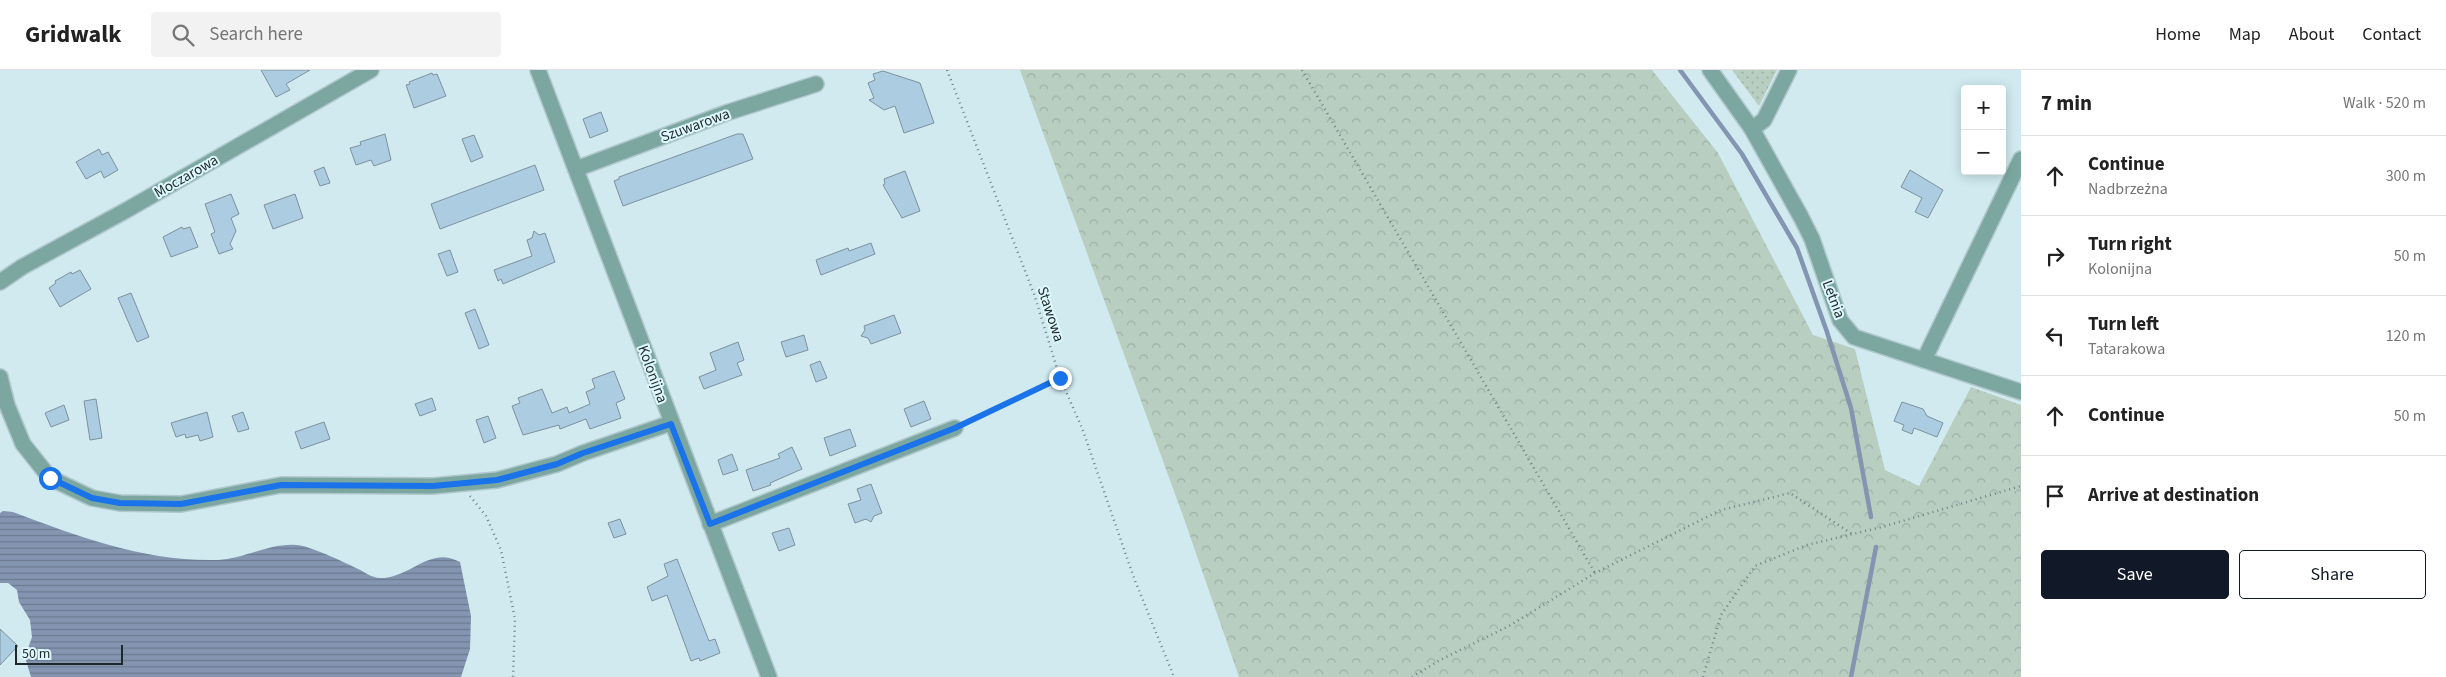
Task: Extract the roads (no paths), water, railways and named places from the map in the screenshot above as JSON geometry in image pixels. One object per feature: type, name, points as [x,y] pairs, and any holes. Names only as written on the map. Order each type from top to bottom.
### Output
[{"type":"street","name":"Moczarowa","points":[[0,282],[30,262],[142,201],[371,70]]},
{"type":"street","name":"Kolonijna","points":[[538,70],[768,677]]},
{"type":"street","name":"Letnia","points":[[1710,70],[1752,128],[1812,239],[1840,320],[1854,337],[2021,392]]},
{"type":"street","points":[[1752,128],[1764,120],[1789,70]]},
{"type":"street","name":"Szuwarowa","points":[[576,170],[726,113],[816,84]]},
{"type":"street","points":[[1924,360],[2021,159]]},
{"type":"street","points":[[0,377],[7,404],[23,444],[50,478],[92,498],[120,503],[181,504],[281,485],[433,486],[497,480],[557,464],[583,453],[671,424]]},
{"type":"street","points":[[710,524],[955,428]]},
{"type":"water","points":[[3,511],[13,512],[113,546],[165,557],[191,560],[228,559],[276,546],[296,545],[317,551],[371,576],[380,578],[391,577],[439,557],[449,558],[460,562],[471,616],[470,649],[461,677],[31,677],[25,657],[32,637],[30,620],[19,602],[17,590],[8,583],[0,583],[0,513]]},
{"type":"waterway","points":[[1680,70],[1742,154],[1797,248],[1827,332],[1851,408],[1871,517]]},
{"type":"waterway","points":[[1851,677],[1876,547]]}]
